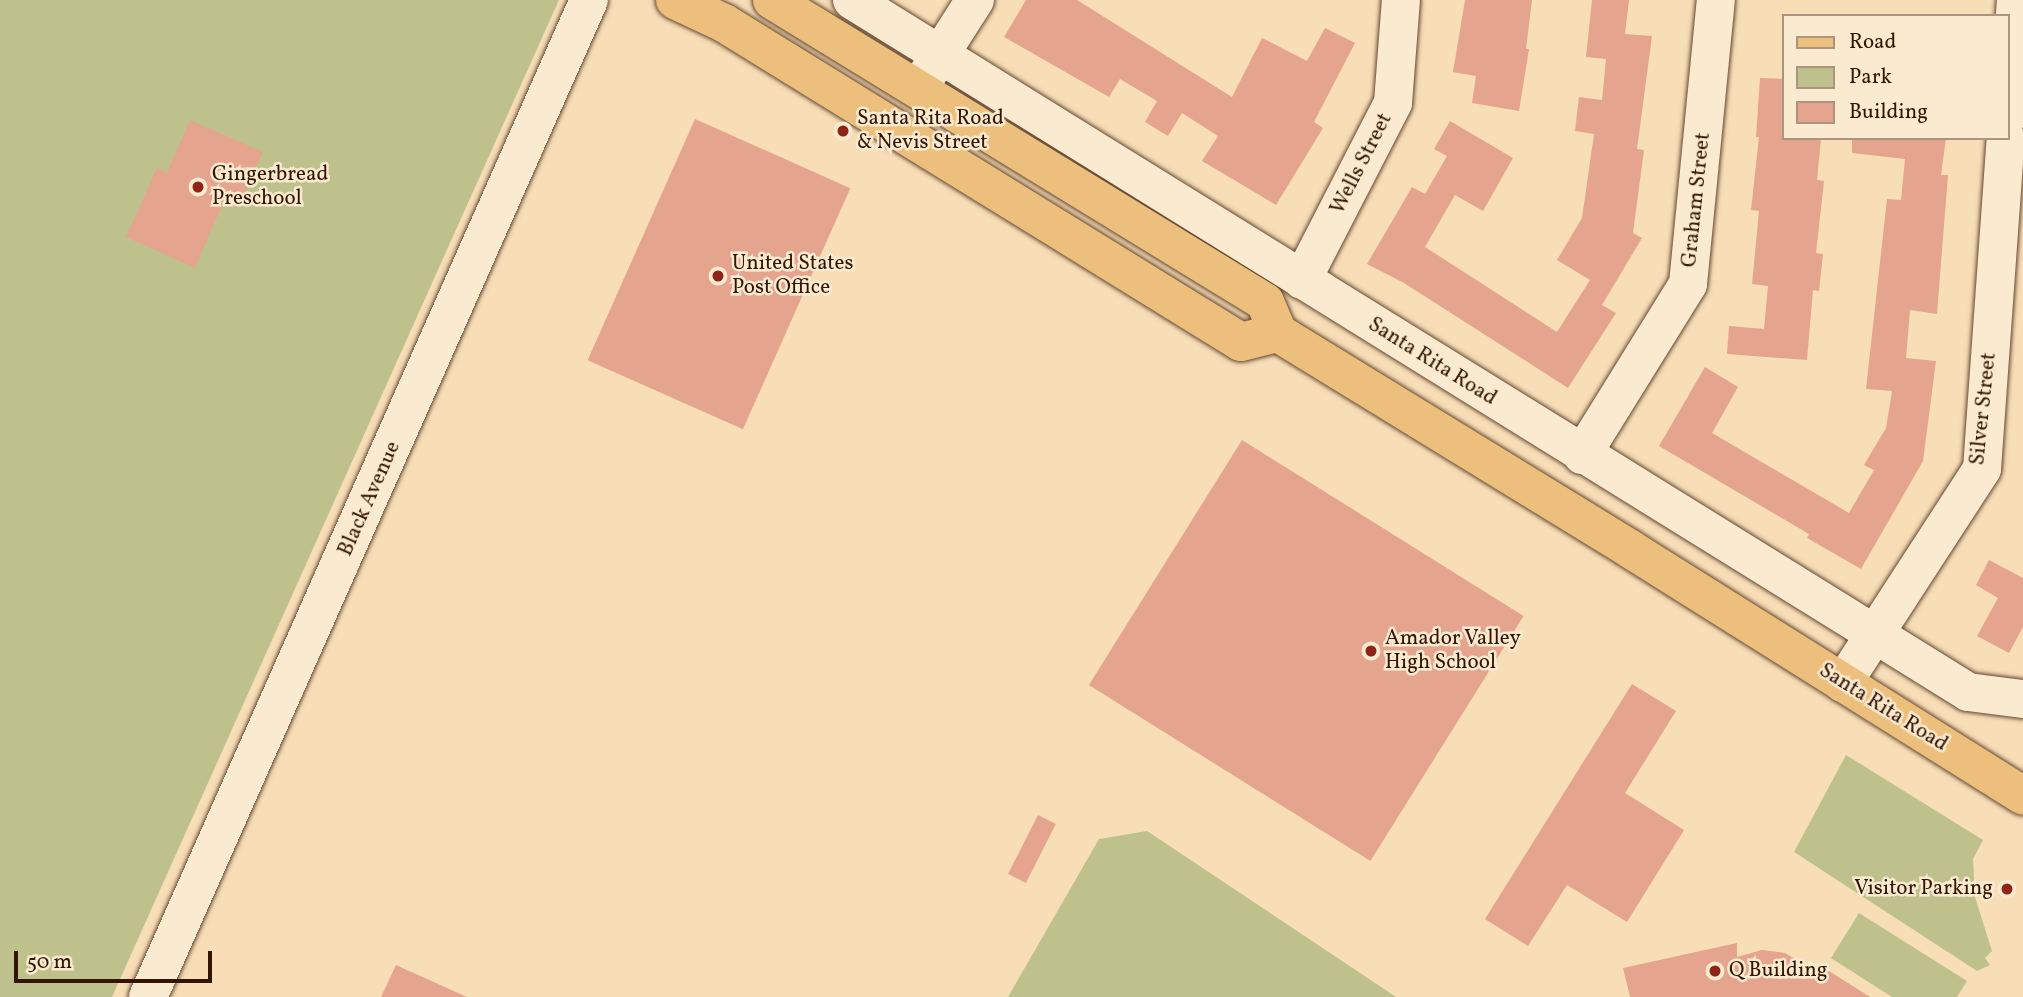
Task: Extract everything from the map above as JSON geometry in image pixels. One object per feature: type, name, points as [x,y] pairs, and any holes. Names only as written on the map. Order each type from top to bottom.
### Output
[{"type":"main road","points":[[675,0],[724,23],[1094,254],[1241,342],[1278,333],[1265,302],[772,0]]},
{"type":"main road","points":[[1094,254],[1120,211]]},
{"type":"main road","name":"Santa Rita Road","points":[[1278,333],[2023,796]]},
{"type":"street","name":"Black Avenue","points":[[148,997],[589,0]]},
{"type":"street","name":"Santa Rita Road","points":[[852,0],[1968,692],[2023,699]]},
{"type":"street","points":[[918,88],[975,0]]},
{"type":"street","name":"Wells Street","points":[[1302,280],[1393,103],[1401,0]]},
{"type":"street","name":"Graham Street","points":[[1582,455],[1688,284],[1716,0]]},
{"type":"street","points":[[2009,91],[2016,0]]},
{"type":"street","name":"Silver Street","points":[[1843,683],[1982,469],[2006,140]]},
{"type":"green space","points":[[0,0],[559,0],[112,997],[0,997]]},
{"type":"green space","points":[[1846,755],[1983,840],[1973,859],[1975,897],[1992,951],[1985,958],[1990,965],[1977,971],[1794,852]]},
{"type":"green space","points":[[1147,831],[1396,997],[1008,997],[1099,839]]},
{"type":"green space","points":[[1859,913],[1967,981],[1957,997],[1892,997],[1831,958]]},
{"type":"building","points":[[1026,0],[1077,0],[1232,97],[1262,38],[1307,61],[1325,28],[1355,43],[1314,122],[1323,128],[1276,205],[1202,161],[1218,136],[1182,113],[1168,136],[1145,122],[1157,101],[1120,79],[1109,97],[1004,37]]},
{"type":"building","points":[[1465,0],[1532,0],[1526,49],[1529,49],[1519,111],[1472,103],[1476,76],[1453,72]]},
{"type":"building","points":[[1592,0],[1629,0],[1625,34],[1652,36],[1637,149],[1644,150],[1633,233],[1642,238],[1602,305],[1616,313],[1568,388],[1404,283],[1367,264],[1412,187],[1425,194],[1447,156],[1434,149],[1450,121],[1513,158],[1483,211],[1455,195],[1425,247],[1557,332],[1590,280],[1557,260],[1582,218],[1594,134],[1575,131],[1579,97],[1602,100],[1606,59],[1586,57]]},
{"type":"building","points":[[1760,78],[1782,79],[1782,140],[1821,140],[1817,180],[1824,181],[1816,253],[1823,254],[1819,291],[1813,290],[1807,360],[1727,354],[1729,326],[1764,329],[1768,286],[1752,284],[1759,211],[1751,210],[1759,137],[1756,137]]},
{"type":"building","name":"United States Post Office","points":[[695,119],[850,188],[743,429],[588,360]]},
{"type":"building","name":"Gingerbread Preschool","points":[[190,120],[263,152],[238,208],[224,201],[195,268],[126,237],[157,168],[167,173]]},
{"type":"building","points":[[1852,140],[1946,140],[1941,175],[1948,175],[1937,314],[1910,310],[1906,358],[1936,361],[1923,461],[1861,569],[1807,538],[1809,534],[1659,446],[1705,367],[1738,387],[1712,433],[1849,513],[1874,470],[1864,465],[1886,428],[1892,391],[1866,389],[1887,199],[1901,200],[1905,159],[1852,153]]},
{"type":"building","points":[[1242,440],[1524,616],[1370,861],[1089,685]]},
{"type":"building","points":[[1989,560],[2023,578],[2023,627],[2009,653],[1977,636],[1998,598],[1976,585]]},
{"type":"building","points":[[1632,684],[1676,711],[1625,793],[1684,830],[1627,922],[1567,885],[1528,946],[1485,919]]},
{"type":"building","points":[[1038,815],[1056,824],[1026,883],[1008,874]]},
{"type":"building","name":"Q Building","points":[[1737,943],[1737,957],[1762,950],[1785,953],[1813,970],[1818,964],[1870,997],[1630,997],[1623,968]]},
{"type":"building","points":[[396,965],[467,997],[381,997]]},
{"type":"place","name":"Santa Rita Road & Nevis Street","points":[[843,131]]},
{"type":"place","name":"Gingerbread Preschool","points":[[198,187]]},
{"type":"place","name":"United States Post Office","points":[[718,276]]},
{"type":"place","name":"Amador Valley High School","points":[[1371,651]]},
{"type":"place","name":"Visitor Parking","points":[[2007,889]]},
{"type":"place","name":"Q Building","points":[[1715,971]]}]
